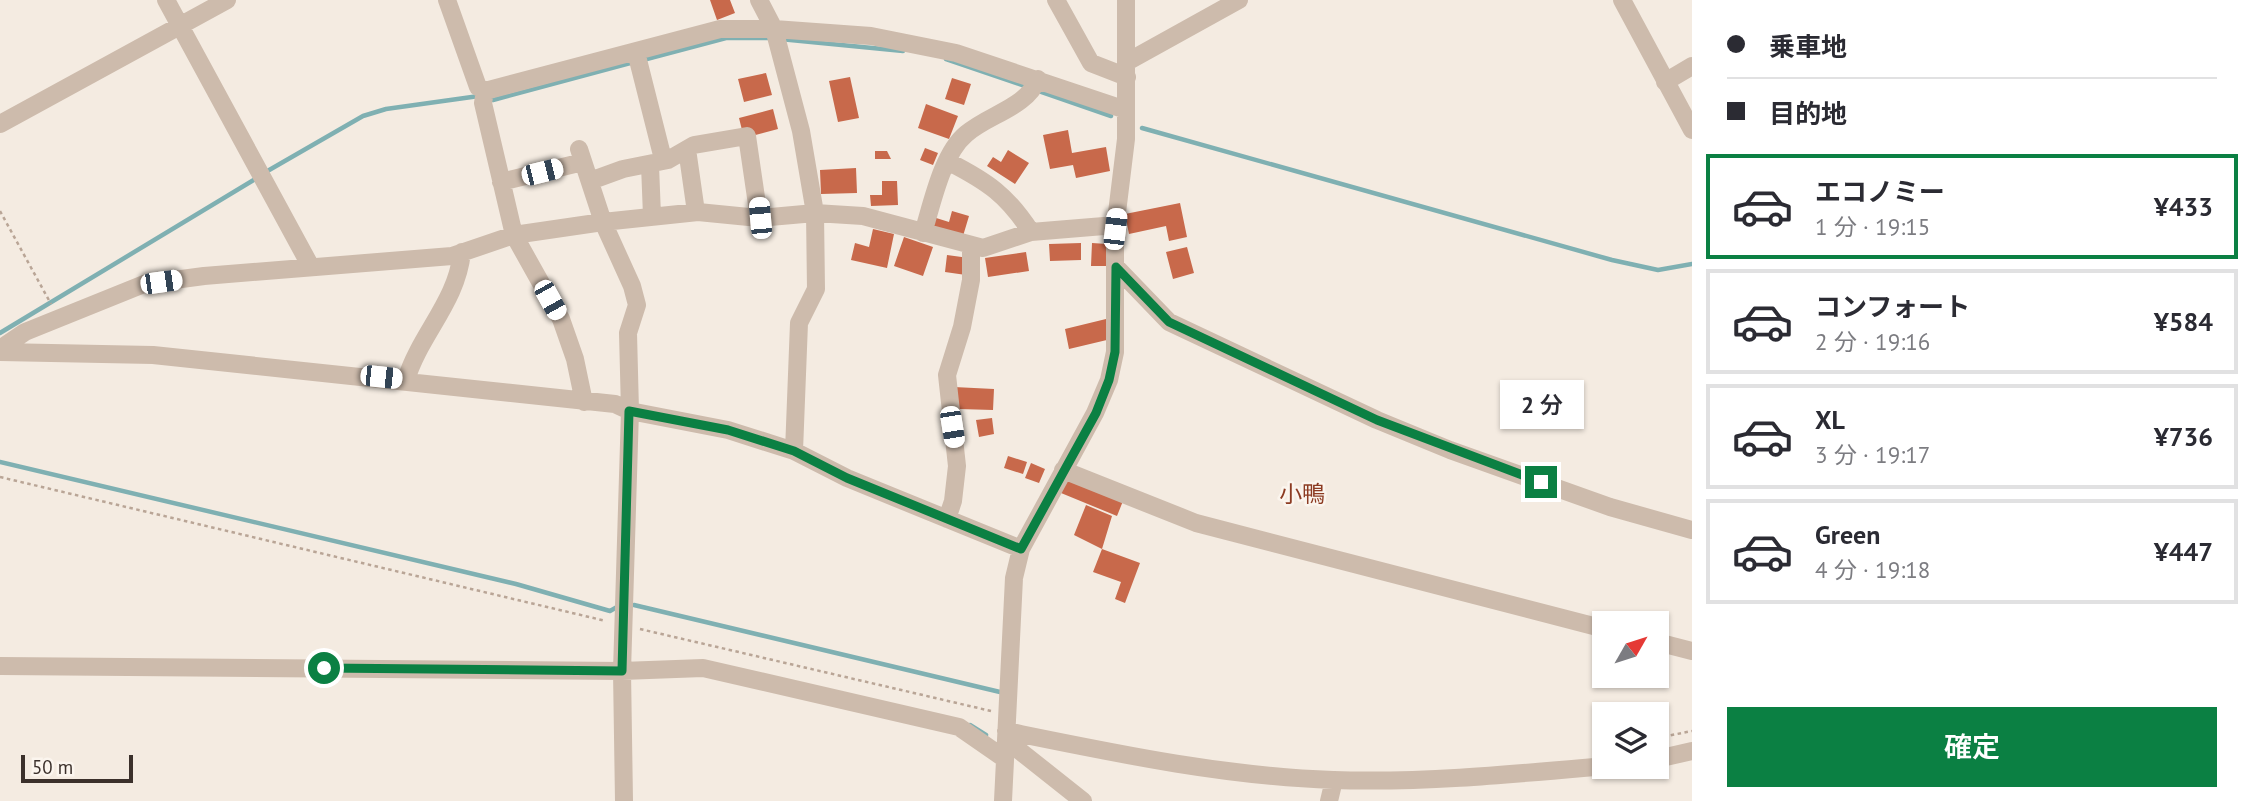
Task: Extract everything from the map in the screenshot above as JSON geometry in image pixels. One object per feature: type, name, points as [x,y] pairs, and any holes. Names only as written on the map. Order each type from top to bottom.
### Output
[{"type":"street","points":[[166,0],[311,267]]},
{"type":"street","points":[[0,124],[227,0]]},
{"type":"street","points":[[447,0],[484,97],[514,235],[561,319],[575,359],[584,402]]},
{"type":"street","points":[[759,0],[775,35],[801,131],[815,213],[816,289],[799,324],[794,451]]},
{"type":"street","points":[[1056,0],[1091,63],[1127,70],[1238,0]]},
{"type":"street","points":[[1003,801],[1014,578],[1021,549],[1096,413],[1109,380],[1115,352],[1115,229],[1126,110],[1126,0]]},
{"type":"street","points":[[1622,0],[1692,130]]},
{"type":"street","points":[[484,97],[638,59],[720,29],[775,35],[871,36],[918,44],[1035,86],[1126,110]]},
{"type":"street","points":[[638,59],[656,160],[652,216]]},
{"type":"street","points":[[1665,82],[1692,66]]},
{"type":"street","points":[[923,233],[938,183],[965,134],[1035,86]]},
{"type":"street","points":[[590,181],[656,160],[668,160],[687,149],[735,136],[747,136],[760,218]]},
{"type":"street","points":[[687,149],[696,212]]},
{"type":"street","points":[[502,182],[581,155],[603,222],[632,286],[637,305],[628,333],[629,411],[622,664],[624,801]]},
{"type":"street","points":[[948,162],[975,175],[1009,200],[1031,232]]},
{"type":"street","points":[[0,351],[25,332],[144,284],[452,256],[514,235],[652,216],[696,212],[760,218],[815,213],[863,216],[971,247],[983,248],[1031,232],[1104,226],[1115,229]]},
{"type":"street","points":[[947,519],[953,501],[957,466],[947,374],[962,327],[971,280],[971,247]]},
{"type":"street","points":[[407,380],[411,365],[448,302],[460,274],[462,252]]},
{"type":"street","points":[[1116,267],[1169,322],[1377,420],[1450,450],[1610,507],[1692,530]]},
{"type":"street","points":[[0,351],[153,355],[615,404],[629,411],[728,430],[794,451],[847,478],[1021,549]]},
{"type":"street","points":[[1063,470],[1196,523],[1592,626]]},
{"type":"street","points":[[1670,645],[1692,651]]},
{"type":"street","points":[[0,666],[622,664],[703,668],[959,727],[1005,759]]},
{"type":"street","points":[[1006,728],[1167,763],[1247,774],[1334,780],[1452,778],[1592,767]]},
{"type":"street","points":[[1006,728],[1083,801]]},
{"type":"street","points":[[1669,757],[1692,751]]},
{"type":"street","points":[[1329,801],[1334,780]]},
{"type":"path","points":[[0,211],[59,318]]},
{"type":"path","points":[[0,477],[625,625],[1006,728]]},
{"type":"path","points":[[1669,736],[1692,731]]},
{"type":"building","points":[[710,0],[730,0],[735,13],[717,20]]},
{"type":"building","points":[[766,73],[772,95],[744,102],[738,79]]},
{"type":"building","points":[[850,77],[859,118],[838,122],[829,81]]},
{"type":"building","points":[[952,78],[971,84],[964,105],[945,99]]},
{"type":"building","points":[[926,104],[958,116],[949,139],[918,128]]},
{"type":"building","points":[[773,109],[778,129],[744,138],[739,118]]},
{"type":"building","points":[[1068,130],[1072,153],[1106,147],[1110,171],[1076,178],[1073,165],[1050,169],[1043,135]]},
{"type":"building","points":[[925,148],[938,153],[933,165],[920,160]]},
{"type":"building","points":[[1008,150],[1029,163],[1015,184],[987,166],[993,157],[1001,162]]},
{"type":"building","points":[[875,151],[887,151],[891,159],[875,159]]},
{"type":"building","points":[[856,168],[857,193],[821,194],[820,170]]},
{"type":"building","points":[[882,181],[897,181],[898,205],[871,206],[870,195],[882,195]]},
{"type":"building","points":[[1180,203],[1187,237],[1169,241],[1166,226],[1129,234],[1125,214]]},
{"type":"building","points":[[952,211],[969,216],[963,236],[930,227],[933,217],[949,222]]},
{"type":"building","points":[[873,229],[894,234],[887,268],[851,260],[855,243],[869,247]]},
{"type":"building","points":[[904,237],[933,247],[923,276],[894,266]]},
{"type":"building","points":[[1081,243],[1081,260],[1050,261],[1049,244]]},
{"type":"building","points":[[1092,243],[1107,244],[1107,266],[1091,266]]},
{"type":"building","points":[[1187,247],[1194,273],[1173,279],[1166,252]]},
{"type":"building","points":[[1026,252],[1029,271],[988,277],[985,258]]},
{"type":"building","points":[[947,255],[969,258],[966,275],[945,272]]},
{"type":"building","points":[[1106,319],[1111,339],[1069,349],[1065,329]]},
{"type":"building","points":[[954,387],[994,389],[993,410],[959,409]]},
{"type":"building","points":[[992,418],[994,434],[979,437],[976,420]]},
{"type":"building","points":[[1008,456],[1027,462],[1023,474],[1004,468]]},
{"type":"building","points":[[1031,463],[1045,469],[1039,483],[1025,478]]},
{"type":"building","points":[[1067,478],[1123,501],[1117,516],[1061,493]]},
{"type":"building","points":[[1086,505],[1112,516],[1102,549],[1074,535]]},
{"type":"building","points":[[1102,549],[1140,563],[1125,603],[1115,599],[1121,582],[1093,572]]},
{"type":"waterway","points":[[643,60],[726,38],[771,38]]},
{"type":"waterway","points":[[780,39],[903,51]]},
{"type":"waterway","points":[[946,59],[1028,87]]},
{"type":"waterway","points":[[487,99],[493,100],[634,62]]},
{"type":"waterway","points":[[1036,90],[1111,116]]},
{"type":"waterway","points":[[264,173],[363,116],[386,109],[479,96]]},
{"type":"waterway","points":[[1142,128],[1612,260],[1658,270],[1692,264]]},
{"type":"waterway","points":[[0,333],[257,178]]},
{"type":"waterway","points":[[0,462],[516,584],[610,611],[617,607]]},
{"type":"waterway","points":[[634,605],[1000,692]]},
{"type":"waterway","points":[[970,725],[986,735]]},
{"type":"district","name":"小鴨","points":[[1302,493]]},
{"type":"route","points":[[324,668],[622,671],[629,411],[728,430],[794,451],[847,478],[1021,549],[1096,413],[1109,380],[1115,352],[1116,267],[1169,322],[1377,420],[1450,450],[1541,482]]}]
